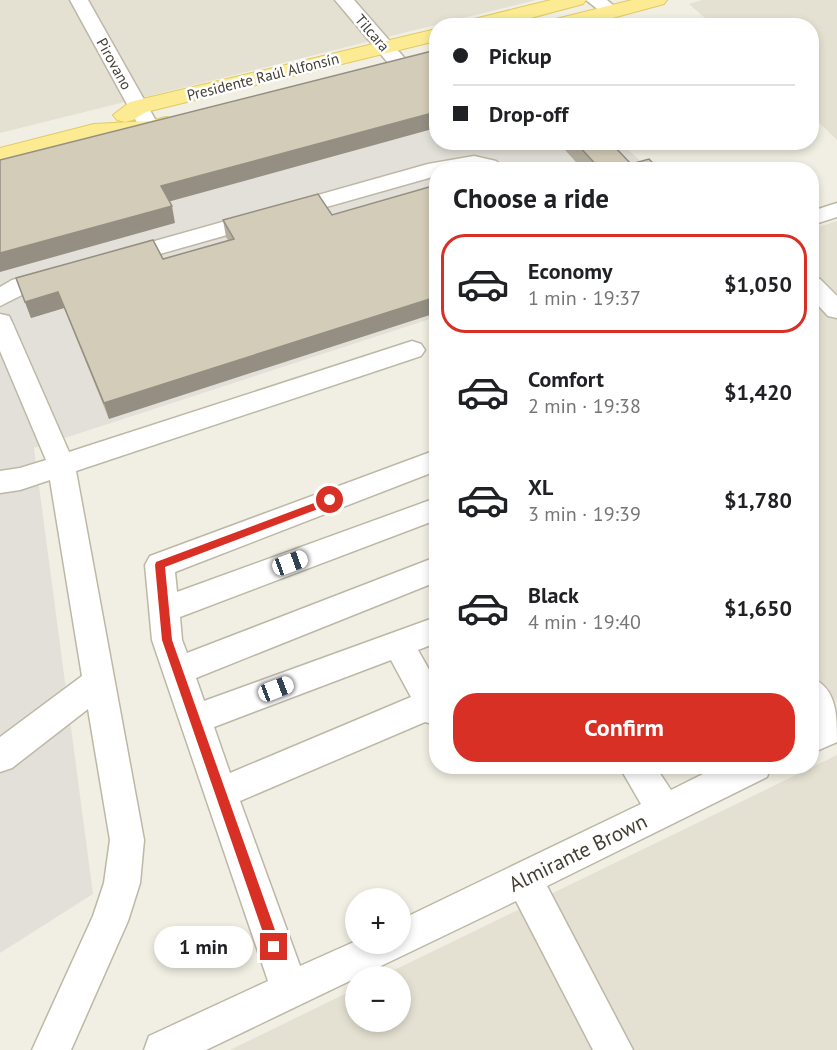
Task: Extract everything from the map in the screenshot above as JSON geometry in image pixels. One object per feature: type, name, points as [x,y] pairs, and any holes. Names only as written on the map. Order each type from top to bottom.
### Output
[{"type":"main road","points":[[505,18],[576,0]]},
{"type":"main road","points":[[575,18],[603,6],[657,0]]},
{"type":"main road","name":"Presidente Raúl Alfonsín","points":[[94,131],[138,107],[429,37]]},
{"type":"main road","points":[[378,72],[429,59]]},
{"type":"main road","name":"Presidente Raúl Alfonsín","points":[[0,155],[94,131],[150,128],[184,119]]},
{"type":"street","name":"Pirovano","points":[[79,0],[150,128]]},
{"type":"street","name":"Tilcara","points":[[344,0],[401,66]]},
{"type":"street","points":[[101,263],[429,171]]},
{"type":"street","points":[[819,216],[837,210]]},
{"type":"street","points":[[0,298],[20,285],[78,269]]},
{"type":"street","points":[[819,292],[837,310]]},
{"type":"street","points":[[0,322],[61,464],[127,840],[122,883],[110,921],[51,1050]]},
{"type":"street","points":[[0,482],[20,479],[412,350]]},
{"type":"street","points":[[290,991],[167,640],[160,565],[429,463]]},
{"type":"street","points":[[164,610],[429,512]]},
{"type":"street","points":[[177,671],[429,572]]},
{"type":"street","points":[[195,719],[429,633]]},
{"type":"street","points":[[398,644],[429,696]]},
{"type":"street","points":[[0,757],[99,682]]},
{"type":"street","points":[[819,701],[837,725],[819,734]]},
{"type":"street","points":[[221,793],[429,708]]},
{"type":"street","points":[[641,774],[666,811]]},
{"type":"street","name":"Almirante Brown","points":[[411,934],[739,774]]},
{"type":"street","points":[[524,880],[614,1050]]},
{"type":"street","points":[[163,1050],[369,954]]},
{"type":"shaded area","points":[[0,0],[536,0],[463,18],[429,18],[429,27],[0,133]]},
{"type":"shaded area","points":[[702,0],[837,0],[837,140],[819,123],[819,18],[705,18],[689,4]]},
{"type":"shaded area","points":[[429,70],[429,150],[629,150],[641,162],[429,162],[429,319],[34,448],[93,894],[0,953],[0,182]]},
{"type":"shaded area","points":[[837,221],[837,703],[819,679],[819,227]]},
{"type":"shaded area","points":[[837,755],[837,1050],[230,1050],[345,994],[345,1032],[411,1032],[411,966],[403,966],[798,774],[819,774],[819,764]]},
{"type":"building","points":[[429,52],[429,114],[161,186],[172,206],[0,253],[0,160]]},
{"type":"building","points":[[582,150],[618,150],[629,162],[594,162]]},
{"type":"building","points":[[429,187],[429,299],[104,403],[58,292],[25,302],[16,278],[153,240],[163,259],[234,239],[223,220],[318,194],[332,215]]},
{"type":"route","points":[[274,947],[167,640],[160,565],[330,500]]}]
